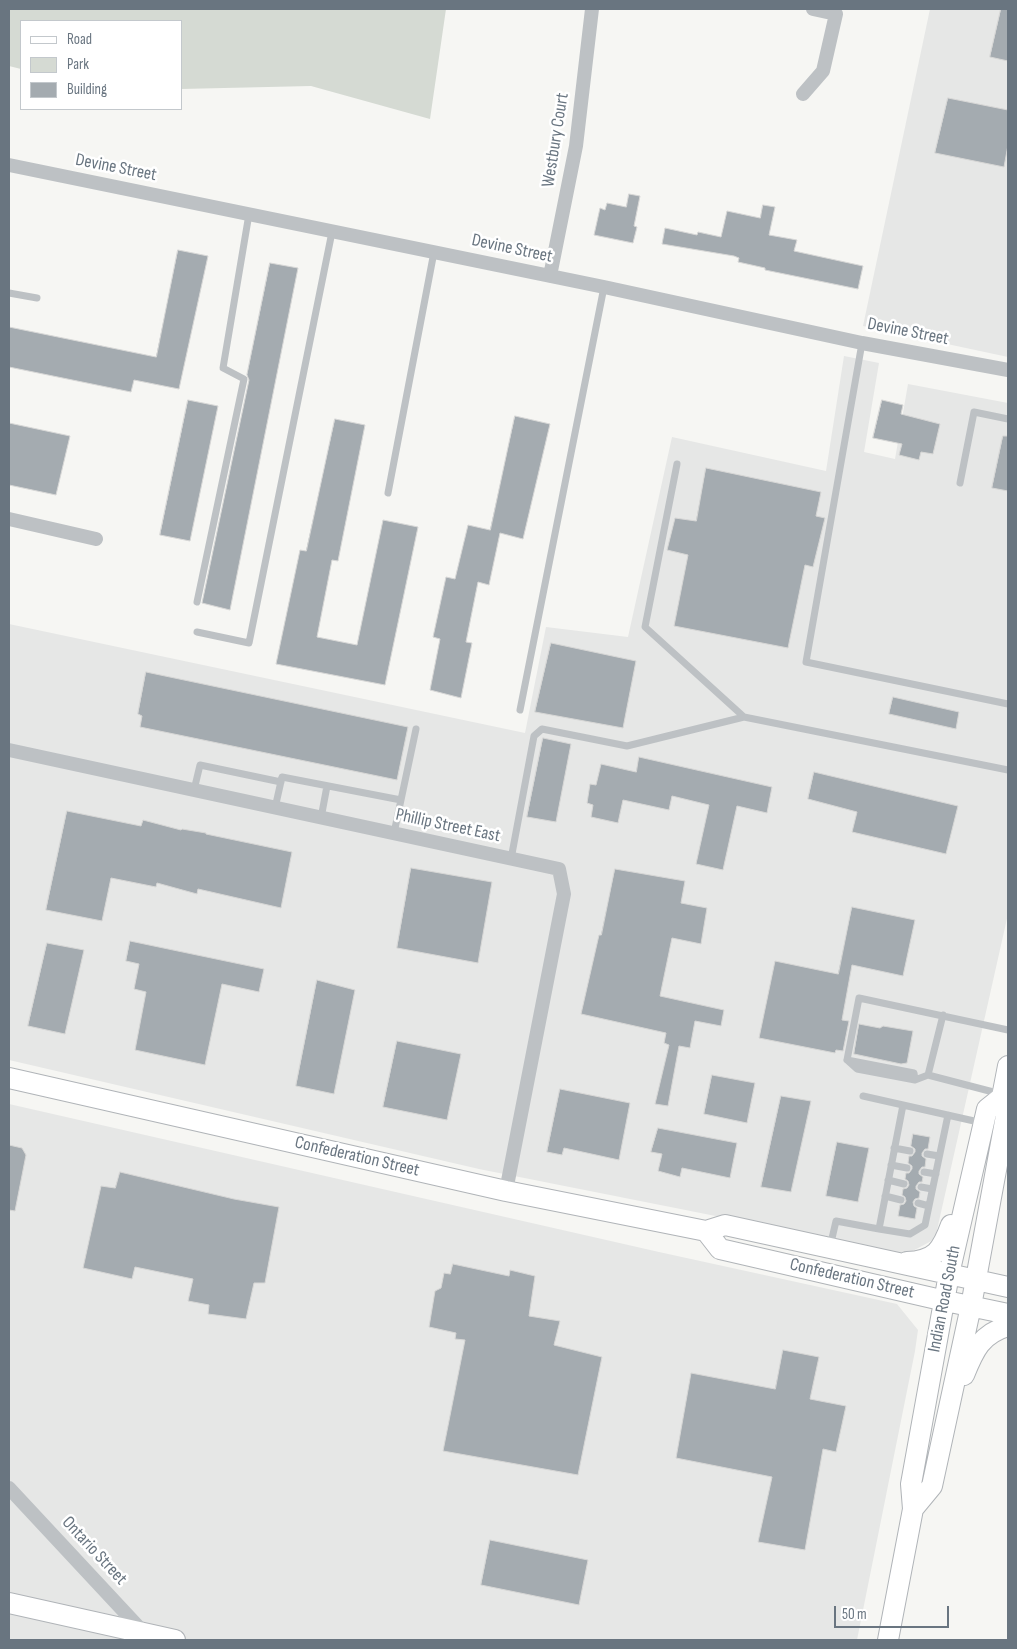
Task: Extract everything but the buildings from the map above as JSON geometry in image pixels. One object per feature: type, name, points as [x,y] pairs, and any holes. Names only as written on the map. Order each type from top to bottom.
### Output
[{"type":"main road","name":"Indian Road South","points":[[913,1509],[932,1486],[971,1306],[1006,1116],[1002,1096],[1008,1066]]},
{"type":"main road","name":"Confederation Street","points":[[9,1078],[506,1191],[706,1230],[725,1225],[1008,1287]]},
{"type":"main road","name":"Indian Road South","points":[[888,1638],[913,1509],[910,1484],[949,1274],[987,1109],[1002,1096]]},
{"type":"main road","points":[[898,1263],[925,1260],[934,1256],[942,1247],[977,1150]]},
{"type":"main road","name":"Confederation Street","points":[[706,1230],[720,1249],[1008,1314]]},
{"type":"main road","points":[[941,1443],[975,1351],[992,1332],[1008,1326]]},
{"type":"main road","points":[[9,1602],[148,1637],[175,1640]]},
{"type":"street","name":"Westbury Court","points":[[550,276],[576,146],[592,9]]},
{"type":"street","points":[[803,94],[823,71],[836,14],[813,9]]},
{"type":"street","name":"Devine Street","points":[[9,165],[604,286],[862,343],[1008,370]]},
{"type":"street","points":[[9,519],[96,539]]},
{"type":"street","name":"Phillip Street East","points":[[9,750],[559,870],[564,894],[506,1191]]},
{"type":"street","name":"Ontario Street","points":[[9,1488],[148,1637]]},
{"type":"lane","points":[[198,602],[244,379],[223,368],[249,214]]},
{"type":"lane","points":[[197,632],[249,643],[332,232]]},
{"type":"lane","points":[[388,493],[434,252]]},
{"type":"lane","points":[[520,710],[604,286]]},
{"type":"lane","points":[[9,294],[38,298]]},
{"type":"lane","points":[[862,343],[806,662],[1008,704]]},
{"type":"lane","points":[[960,483],[974,412],[1008,419]]},
{"type":"lane","points":[[677,464],[645,627],[744,716]]},
{"type":"lane","points":[[511,859],[534,736],[542,729],[627,746],[744,716],[1008,770]]},
{"type":"lane","points":[[394,833],[416,729]]},
{"type":"lane","points":[[194,790],[200,765],[281,782]]},
{"type":"lane","points":[[275,808],[282,777],[401,800]]},
{"type":"lane","points":[[321,818],[327,786]]},
{"type":"lane","points":[[1002,1096],[928,1075],[915,1080],[914,1073],[847,1060],[860,998],[1008,1030]]},
{"type":"lane","points":[[928,1075],[943,1015]]},
{"type":"lane","points":[[864,1096],[983,1123]]},
{"type":"lane","points":[[879,1229],[902,1105]]},
{"type":"lane","points":[[830,1248],[836,1221],[910,1234],[925,1226],[948,1115]]},
{"type":"lane","points":[[894,1148],[910,1150]]},
{"type":"lane","points":[[927,1154],[940,1156]]},
{"type":"lane","points":[[891,1165],[907,1168]]},
{"type":"lane","points":[[924,1172],[936,1174]]},
{"type":"lane","points":[[888,1180],[904,1184]]},
{"type":"lane","points":[[921,1187],[932,1189]]},
{"type":"lane","points":[[885,1196],[901,1200]]},
{"type":"lane","points":[[918,1203],[929,1206]]},
{"type":"shaded area","points":[[930,9],[1008,9],[1008,357],[863,326]]},
{"type":"shaded area","points":[[844,356],[879,363],[864,452],[895,459],[908,384],[1008,403],[1008,914],[935,1239],[907,1254],[479,1169],[9,1060],[9,624],[525,733],[546,627],[628,637],[672,437],[826,471]]},
{"type":"shaded area","points":[[9,1104],[659,1252],[897,1304],[918,1330],[857,1640],[9,1640]]},
{"type":"green space","points":[[9,9],[446,9],[430,119],[311,86],[182,89],[182,20],[20,20],[20,69],[9,66]]}]
